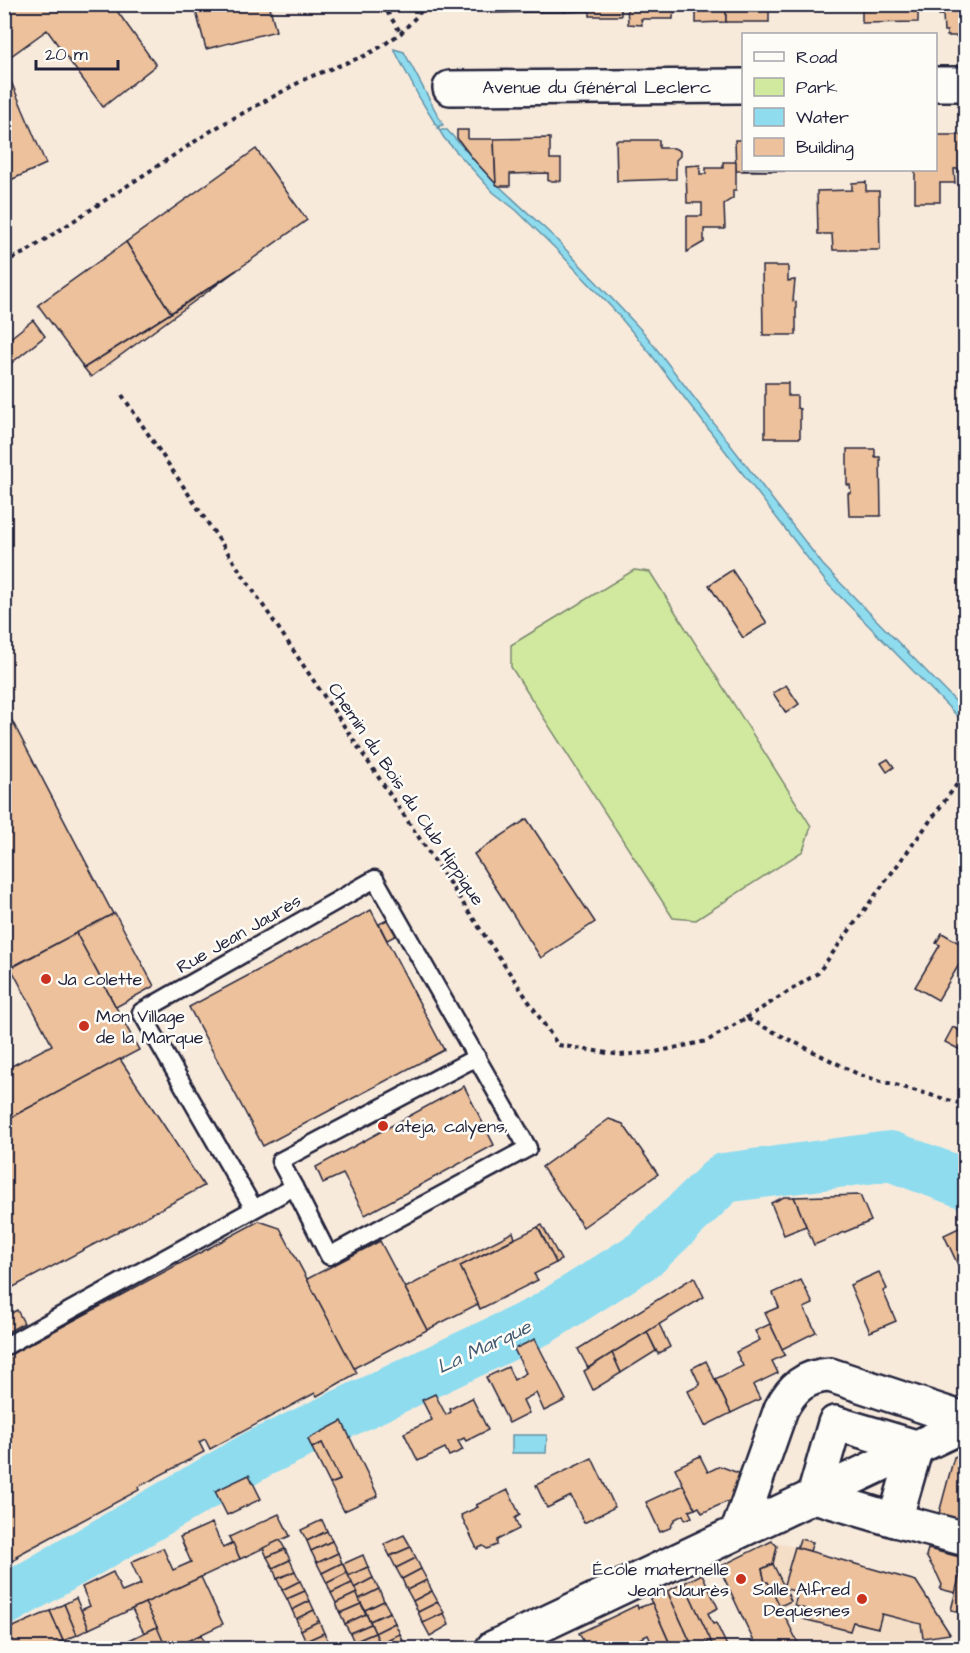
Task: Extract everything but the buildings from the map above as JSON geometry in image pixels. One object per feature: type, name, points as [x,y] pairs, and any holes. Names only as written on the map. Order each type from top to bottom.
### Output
[{"type":"street","points":[[937,84],[966,84]]},
{"type":"street","name":"Avenue du Général Leclerc","points":[[450,88],[742,86]]},
{"type":"street","points":[[738,1531],[782,1409],[788,1396],[807,1379],[830,1375],[966,1422]]},
{"type":"street","points":[[493,1648],[966,1422]]},
{"type":"street","points":[[814,1496],[835,1423],[916,1447]]},
{"type":"street","points":[[895,1520],[916,1447]]},
{"type":"street","points":[[814,1496],[966,1539]]},
{"type":"lane","name":"Rue Jean Jaurès","points":[[254,1209],[141,1012],[375,879],[477,1057],[528,1148],[329,1256],[280,1161],[477,1057]]},
{"type":"lane","points":[[4,1347],[294,1187]]},
{"type":"path","points":[[381,4],[401,33]]},
{"type":"path","points":[[4,254],[13,258],[26,252],[213,129],[307,78],[364,56],[401,33],[428,4]]},
{"type":"path","name":"Chemin du Bois du Club Hippique","points":[[122,395],[558,1045],[620,1054],[655,1052],[707,1041],[818,973],[966,772]]},
{"type":"path","points":[[746,1018],[860,1075],[966,1105]]},
{"type":"shaded area","points":[[772,1541],[795,1547],[784,1588],[921,1624],[923,1638],[901,1642],[901,1648],[757,1648],[719,1567]]},
{"type":"green space","points":[[634,570],[650,572],[811,826],[803,851],[696,920],[673,918],[511,667],[511,645]]},
{"type":"water","points":[[394,49],[404,52],[443,125],[439,126],[439,130],[419,97]]},
{"type":"water","points":[[439,130],[447,130],[499,186],[554,237],[645,334],[823,565],[965,711],[965,724],[826,582],[650,353],[614,310],[516,210],[493,192]]},
{"type":"water","points":[[512,1435],[547,1435],[546,1453],[512,1453]]},
{"type":"waterway","name":"La Marque","points":[[4,1601],[258,1454],[541,1320],[645,1254],[724,1178],[890,1156],[966,1184]]},
{"type":"place","name":"Ja colette","points":[[46,979]]},
{"type":"place","name":"Mon Village de la Marque","points":[[84,1026]]},
{"type":"place","name":"ateja, calyens,","points":[[383,1126]]},
{"type":"place","name":"École maternelle Jean Jaurès","points":[[741,1579]]},
{"type":"place","name":"Salle Alfred Dequesnes","points":[[862,1599]]}]
